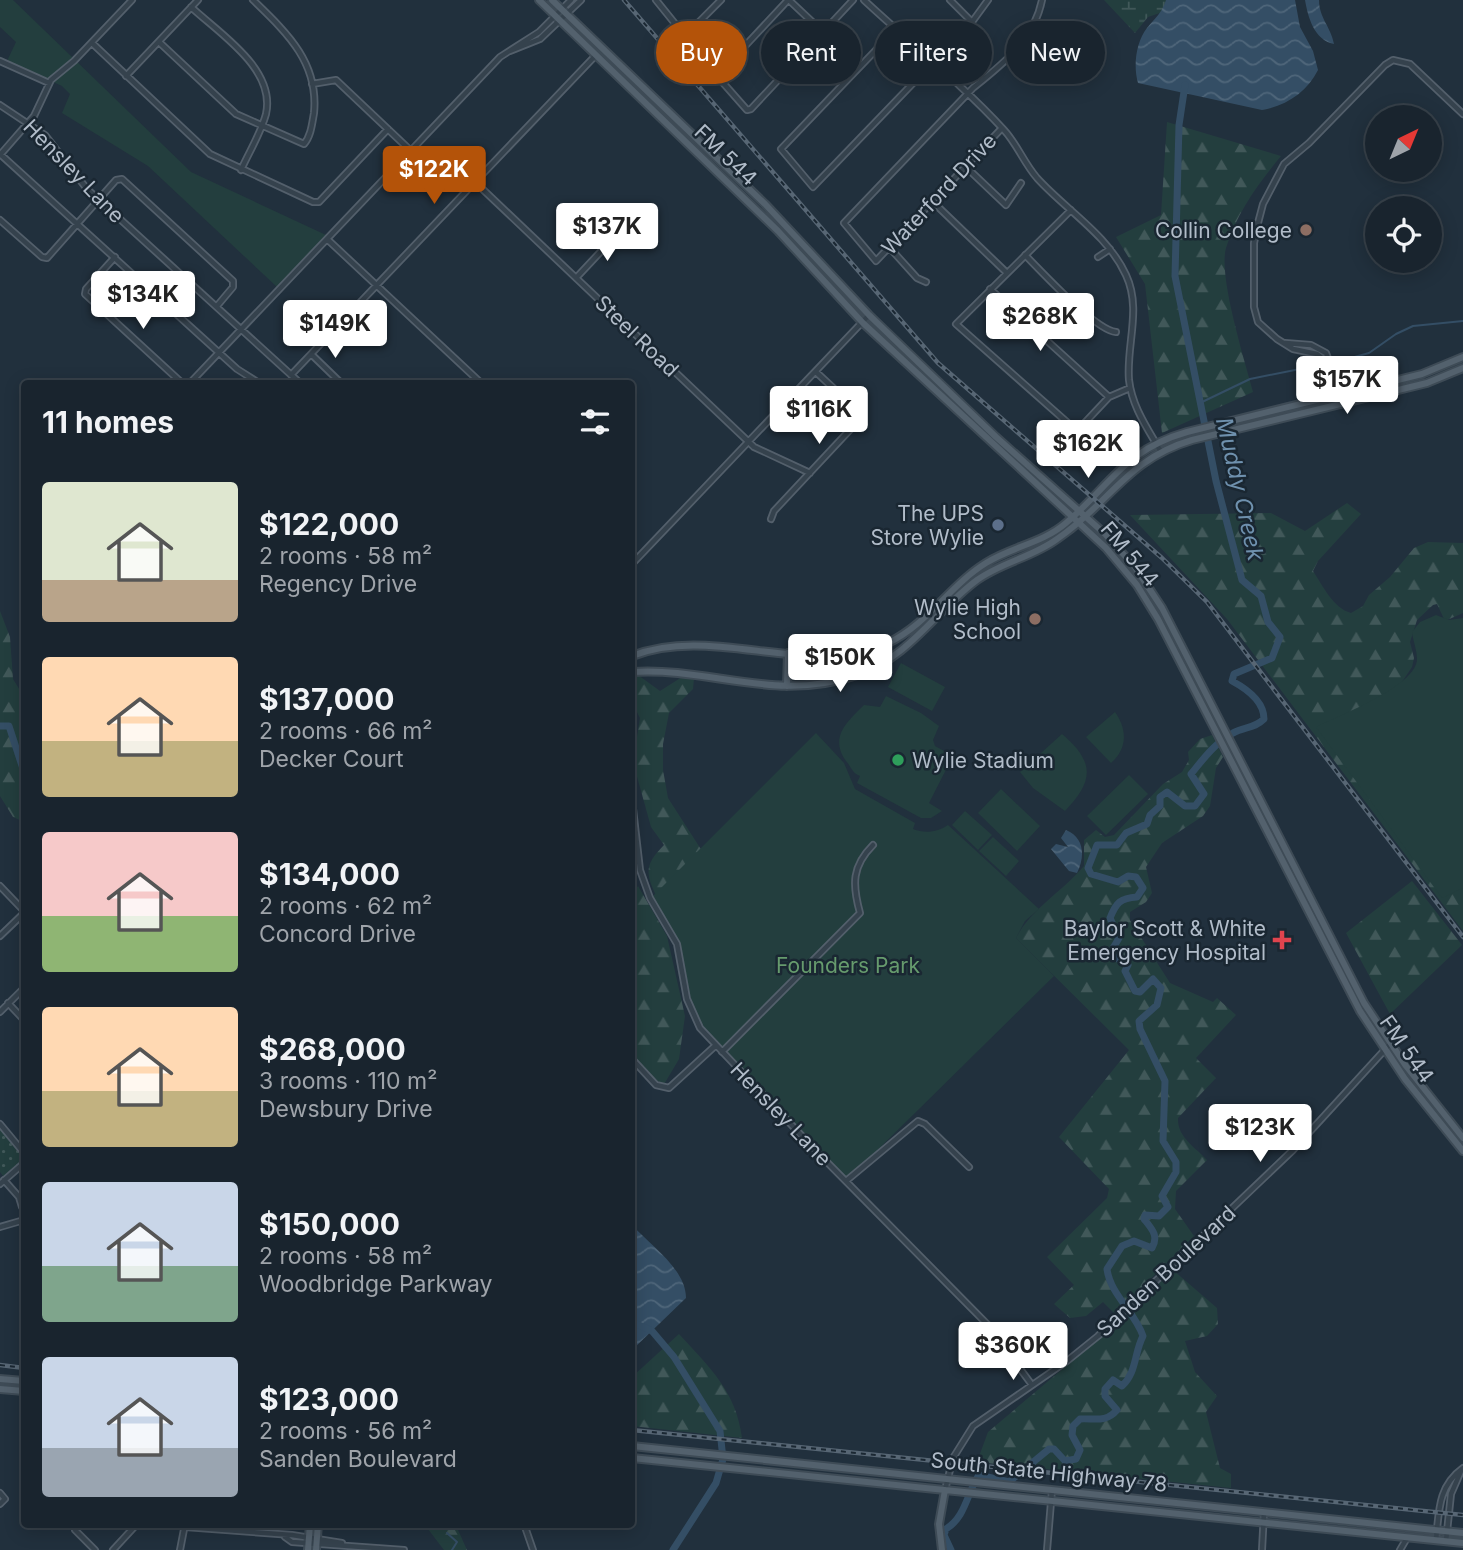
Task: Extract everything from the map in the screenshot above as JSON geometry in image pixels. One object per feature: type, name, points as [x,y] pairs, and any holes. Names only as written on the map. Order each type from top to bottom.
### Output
[{"type":"main road","name":"FM 544","points":[[539,0],[682,137],[813,268],[863,323],[1106,548],[1136,585],[1169,641],[1343,981],[1384,1049],[1463,1151]]},
{"type":"main road","name":"FM 544","points":[[552,0],[765,204],[869,315],[1086,516],[1140,573],[1177,637],[1343,964],[1391,1043],[1463,1138]]},
{"type":"main road","points":[[632,89],[638,82]]},
{"type":"main road","points":[[682,137],[691,139],[712,153]]},
{"type":"main road","points":[[813,268],[821,269],[839,284]]},
{"type":"main road","points":[[635,672],[658,671],[749,685],[786,686],[829,683],[864,672],[902,652],[971,574],[1003,554],[1057,529],[1121,466],[1156,443],[1192,430],[1439,368],[1463,357]]},
{"type":"main road","points":[[1439,368],[1442,377]]},
{"type":"main road","points":[[635,655],[664,646],[689,645],[788,653],[858,653],[911,631],[932,619],[976,581],[1054,542],[1079,523],[1124,476],[1160,452],[1192,440],[1442,377],[1463,368]]},
{"type":"main road","points":[[931,388],[938,381]]},
{"type":"main road","points":[[1338,405],[1341,393]]},
{"type":"main road","points":[[1333,396],[1338,405]]},
{"type":"main road","points":[[1025,545],[1029,554]]},
{"type":"main road","points":[[971,574],[976,581]]},
{"type":"main road","points":[[1169,641],[1177,637]]},
{"type":"main road","points":[[786,686],[788,653]]},
{"type":"main road","points":[[858,653],[864,672]]},
{"type":"main road","points":[[1292,882],[1299,878]]},
{"type":"main road","points":[[0,1379],[21,1381]]},
{"type":"main road","points":[[0,1389],[21,1391]]},
{"type":"main road","name":"South State Highway 78","points":[[635,1446],[1463,1533]]},
{"type":"main road","name":"South State Highway 78","points":[[635,1458],[1463,1543]]},
{"type":"main road","points":[[942,1550],[939,1524],[945,1490]]},
{"type":"street","points":[[132,0],[92,43],[49,83],[30,122],[0,155],[241,372],[254,380]]},
{"type":"street","points":[[126,76],[198,0]]},
{"type":"street","points":[[159,42],[233,113],[304,144],[312,121],[312,84],[296,43],[253,0]]},
{"type":"street","points":[[193,380],[509,51],[540,39],[571,0]]},
{"type":"street","points":[[564,12],[581,0]]},
{"type":"street","points":[[656,0],[685,36],[721,0]]},
{"type":"street","points":[[769,21],[789,0],[811,21]]},
{"type":"street","points":[[833,21],[853,0]]},
{"type":"street","points":[[864,0],[890,21]]},
{"type":"street","points":[[950,0],[971,21]]},
{"type":"street","points":[[973,21],[988,0]]},
{"type":"street","points":[[968,94],[1025,41],[1039,14],[1042,0]]},
{"type":"street","points":[[191,7],[260,75],[267,101],[261,127],[242,170]]},
{"type":"street","points":[[761,30],[717,76],[748,110],[773,84]]},
{"type":"street","points":[[92,43],[206,152],[316,203],[388,129]]},
{"type":"street","points":[[875,51],[781,149],[813,187],[910,84]]},
{"type":"street","points":[[291,375],[596,55]]},
{"type":"street","points":[[1333,396],[1322,359],[1317,354],[1293,349],[1265,331],[1258,322],[1254,307],[1254,256],[1263,204],[1284,163],[1309,143],[1393,60],[1410,64],[1463,114]]},
{"type":"street","points":[[0,61],[49,83]]},
{"type":"street","points":[[312,84],[336,80],[411,151]]},
{"type":"street","points":[[957,84],[1002,128],[1036,177],[1110,249],[1128,278],[1134,320],[1128,362],[1130,388],[1138,411],[1160,452]]},
{"type":"street","name":"Waterford Drive","points":[[968,94],[844,223],[876,261],[1002,128]]},
{"type":"street","name":"Hensley Lane","points":[[0,105],[30,122],[50,140],[83,185],[297,380]]},
{"type":"street","points":[[966,167],[1006,205],[1021,183]]},
{"type":"street","points":[[0,220],[45,258],[101,201],[118,179],[133,187],[234,285],[217,306]]},
{"type":"street","name":"Steel Road","points":[[475,182],[748,442],[810,473]]},
{"type":"street","points":[[933,202],[1007,273]]},
{"type":"street","points":[[1071,210],[956,324],[1077,431],[1109,397],[1130,388]]},
{"type":"street","points":[[576,278],[620,231]]},
{"type":"street","points":[[327,239],[478,380]]},
{"type":"street","points":[[889,247],[917,278],[926,282]]},
{"type":"street","points":[[1098,257],[1110,249]]},
{"type":"street","points":[[1025,255],[1078,307],[1108,331],[1116,332]]},
{"type":"street","points":[[114,257],[85,292],[179,380]]},
{"type":"street","points":[[990,289],[1109,397]]},
{"type":"street","points":[[635,561],[869,315]]},
{"type":"street","points":[[1284,343],[1311,345],[1326,353],[1341,393]]},
{"type":"street","points":[[311,354],[338,380]]},
{"type":"street","points":[[771,519],[774,510],[861,418],[859,412],[816,372]]},
{"type":"street","name":"Hensley Lane","points":[[635,826],[640,870],[650,898],[677,944],[687,999],[701,1028],[715,1046],[988,1325],[1032,1385]]},
{"type":"street","points":[[722,1052],[860,913],[854,884],[856,868],[860,858],[873,845]]},
{"type":"street","points":[[0,886],[21,909]]},
{"type":"street","points":[[0,936],[21,915]]},
{"type":"street","points":[[0,1012],[21,991]]},
{"type":"street","points":[[8,1003],[21,1017]]},
{"type":"street","name":"Sanden Boulevard","points":[[945,1490],[958,1447],[973,1426],[1067,1361],[1140,1297],[1293,1150],[1391,1043]]},
{"type":"street","name":"Hensley Lane","points":[[635,1062],[656,1085],[669,1088],[715,1046]]},
{"type":"street","name":"Hensley Lane","points":[[846,1181],[918,1121],[925,1124],[969,1167]]},
{"type":"street","points":[[0,1124],[21,1149]]},
{"type":"street","points":[[21,1166],[2,1182],[19,1197],[21,1204]]},
{"type":"street","points":[[0,1227],[21,1221]]},
{"type":"street","points":[[1437,1540],[1443,1490],[1450,1479],[1462,1469]]},
{"type":"street","points":[[1446,1541],[1452,1488],[1462,1469]]},
{"type":"street","points":[[1047,1550],[1052,1490]]},
{"type":"street","points":[[0,1493],[5,1499],[0,1504]]},
{"type":"street","points":[[1262,1550],[1264,1512]]},
{"type":"street","points":[[75,1528],[95,1550]]},
{"type":"street","points":[[113,1550],[133,1528]]},
{"type":"street","points":[[180,1550],[185,1528]]},
{"type":"street","points":[[203,1528],[284,1537],[313,1544],[404,1550]]},
{"type":"street","points":[[525,1528],[533,1550]]},
{"type":"street","points":[[1401,1550],[1407,1538]]},
{"type":"green space","points":[[0,0],[13,0],[191,172],[326,235],[277,287],[148,166],[62,113],[70,94],[62,86],[7,61],[16,42],[0,27]]},
{"type":"green space","points":[[1104,0],[1198,0],[1148,17],[1135,33]]},
{"type":"green space","points":[[1167,122],[1281,156],[1249,199],[1226,248],[1229,298],[1253,392],[1162,433],[1145,284],[1116,237],[1161,215]]},
{"type":"green space","points":[[1347,503],[1361,514],[1318,561],[1313,571],[1334,601],[1351,613],[1363,606],[1369,595],[1390,577],[1414,548],[1428,542],[1463,543],[1463,613],[1445,621],[1437,604],[1417,620],[1410,642],[1414,658],[1412,667],[1394,694],[1463,844],[1463,931],[1227,619],[1130,515],[1271,513],[1305,531]]},
{"type":"green space","points":[[0,611],[10,637],[13,679],[21,692],[21,821],[13,817],[0,796]]},
{"type":"green space","points":[[1436,615],[1449,620],[1463,618],[1463,888],[1442,898],[1316,727],[1375,699],[1404,679],[1414,669],[1417,659],[1412,632],[1420,622]]},
{"type":"green space","points":[[901,663],[945,687],[932,711],[888,687]]},
{"type":"green space","points":[[638,675],[660,691],[682,677],[694,678],[693,689],[669,713],[663,744],[663,770],[668,798],[704,854],[658,899],[649,870],[653,858],[664,845],[651,827],[635,769],[640,718],[635,708],[635,676]]},
{"type":"green space","name":"Wylie Stadium","points":[[886,696],[921,713],[939,726],[933,740],[935,746],[953,756],[929,803],[942,811],[931,818],[921,818],[857,783],[860,776],[854,772],[841,752],[840,737],[846,724],[864,705],[880,707]]},
{"type":"green space","points":[[1115,712],[1122,725],[1124,738],[1117,757],[1111,763],[1086,737]]},
{"type":"green space","name":"Founders Park","points":[[816,733],[844,763],[855,789],[915,823],[913,829],[931,832],[948,825],[1039,909],[1025,921],[1016,938],[1054,976],[846,1181],[700,1028],[685,988],[678,949],[650,899]]},
{"type":"green space","points":[[1062,734],[1080,754],[1087,772],[1081,790],[1065,811],[1033,788],[1020,772]]},
{"type":"green space","points":[[1212,735],[1223,757],[1216,768],[1210,806],[1203,816],[1162,843],[1146,867],[1152,893],[1146,902],[1130,912],[1130,920],[1170,983],[1213,1002],[1217,998],[1236,1015],[1196,1058],[1216,1078],[1178,1118],[1180,1131],[1207,1160],[1176,1191],[1175,1209],[1194,1236],[1115,1314],[1103,1302],[1086,1316],[1070,1318],[1054,1304],[1074,1285],[1047,1257],[1107,1198],[1109,1189],[1059,1137],[1129,1050],[1016,938],[1030,918],[1084,866],[1084,840],[1096,830],[1105,837],[1114,835],[1163,784],[1182,772],[1189,760],[1188,752],[1200,739]]},
{"type":"green space","points":[[1129,775],[1148,794],[1106,835],[1087,816]]},
{"type":"green space","points":[[1001,789],[1040,826],[1017,851],[978,813]]},
{"type":"green space","points":[[965,811],[992,835],[978,850],[952,825]]},
{"type":"green space","points":[[993,837],[1019,861],[1006,876],[979,851]]},
{"type":"green space","points":[[1412,881],[1462,945],[1390,1014],[1346,933]]},
{"type":"green space","points":[[638,886],[667,936],[685,1016],[679,1059],[663,1086],[635,1060],[635,890]]},
{"type":"green space","points":[[0,1129],[21,1154],[21,1162],[4,1177],[0,1172]]},
{"type":"green space","points":[[1173,1270],[1217,1308],[1218,1324],[1207,1336],[1185,1341],[1195,1372],[1217,1396],[1206,1412],[1220,1468],[1231,1474],[1231,1488],[977,1462],[988,1432],[1117,1323]]},
{"type":"green space","points":[[679,1334],[711,1369],[728,1393],[739,1421],[742,1438],[635,1426],[635,1374]]},
{"type":"green space","points":[[428,1529],[458,1530],[467,1550],[444,1550]]},
{"type":"water","points":[[1166,0],[1295,0],[1300,27],[1313,51],[1318,70],[1308,85],[1295,97],[1262,110],[1138,83],[1136,62],[1140,40]]},
{"type":"water","points":[[1305,0],[1319,0],[1334,44],[1327,42],[1317,33],[1310,20]]},
{"type":"water","points":[[1066,830],[1077,838],[1082,848],[1077,873],[1069,871],[1051,849],[1056,844],[1068,847],[1061,838]]},
{"type":"water","points":[[635,1228],[674,1267],[684,1287],[686,1298],[635,1347]]},
{"type":"waterway","name":"Muddy Creek","points":[[951,1550],[944,1535],[946,1529],[958,1518],[979,1475],[1009,1482],[1049,1449],[1054,1449],[1065,1461],[1076,1459],[1080,1450],[1072,1435],[1073,1426],[1080,1419],[1100,1419],[1113,1414],[1117,1410],[1105,1396],[1105,1389],[1113,1380],[1122,1386],[1133,1369],[1143,1336],[1113,1287],[1107,1269],[1122,1246],[1134,1241],[1152,1248],[1155,1236],[1144,1219],[1145,1215],[1159,1216],[1168,1207],[1162,1196],[1176,1172],[1176,1162],[1163,1141],[1165,1081],[1140,1029],[1139,1021],[1157,1005],[1161,988],[1153,979],[1140,992],[1135,991],[1125,971],[1128,965],[1113,956],[1112,950],[1119,938],[1110,918],[1112,913],[1119,902],[1137,897],[1143,888],[1136,877],[1128,876],[1118,882],[1091,874],[1088,868],[1097,845],[1117,845],[1126,833],[1147,824],[1150,815],[1160,806],[1160,797],[1167,792],[1185,806],[1195,806],[1204,794],[1191,774],[1221,741],[1264,719],[1258,701],[1232,681],[1234,674],[1272,658],[1280,637],[1268,622],[1261,596],[1242,580],[1216,481],[1175,276],[1179,125],[1185,85]]},
{"type":"waterway","points":[[1340,361],[1369,353],[1413,326],[1463,321]]},
{"type":"waterway","points":[[1200,403],[1250,379],[1315,366]]},
{"type":"waterway","points":[[0,726],[9,726],[21,763]]},
{"type":"waterway","points":[[635,1323],[652,1331],[674,1357],[720,1431],[723,1459],[716,1483],[673,1550]]},
{"type":"waterway","points":[[447,1533],[457,1542],[452,1550]]},
{"type":"railway","points":[[624,0],[938,363],[1162,558],[1207,602],[1463,937]]},
{"type":"railway","points":[[0,1365],[21,1368]]},
{"type":"railway","points":[[635,1430],[1463,1515]]},
{"type":"place","name":"Collin College","points":[[1306,230]]},
{"type":"place","name":"The UPS Store Wylie","points":[[998,525]]},
{"type":"place","name":"Wylie High School","points":[[1035,619]]},
{"type":"place","name":"Wylie Stadium","points":[[898,760]]},
{"type":"place","name":"Baylor Scott & White Emergency Hospital","points":[[1282,940]]}]
